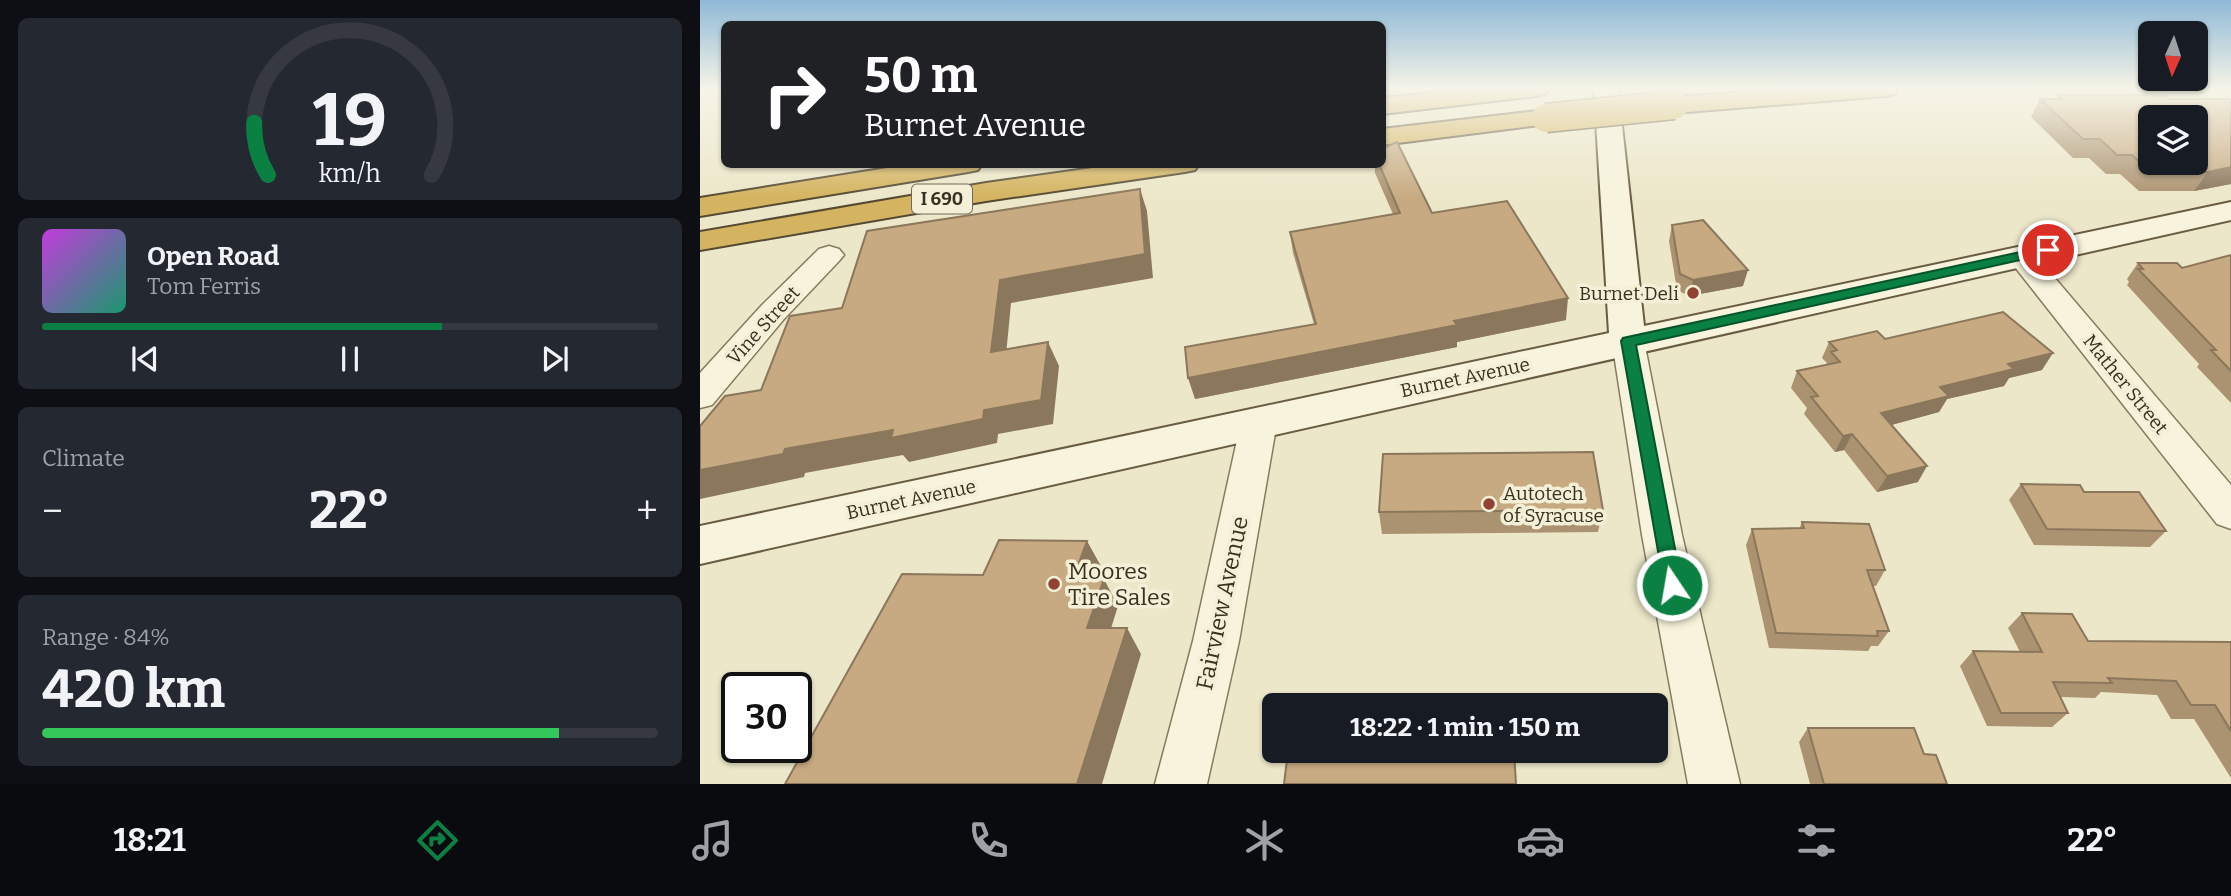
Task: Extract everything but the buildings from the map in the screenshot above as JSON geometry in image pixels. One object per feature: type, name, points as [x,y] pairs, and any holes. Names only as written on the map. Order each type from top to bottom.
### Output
[{"type":"highway","points":[[1386,137],[1481,126]]},
{"type":"highway","points":[[700,181],[815,168]]},
{"type":"highway","name":"I 690","points":[[700,207],[943,168]]},
{"type":"highway","name":"I 690","points":[[700,241],[986,192],[1157,168]]},
{"type":"street","points":[[1609,126],[1628,341],[1662,535],[1714,784]]},
{"type":"street","name":"Burnet Avenue","points":[[700,545],[2231,211]]},
{"type":"street","name":"Vine Street","points":[[700,396],[773,312],[829,255]]},
{"type":"street","name":"Mather Street","points":[[2021,256],[2231,513]]},
{"type":"street","name":"Fairview Avenue","points":[[1181,784],[1216,641],[1259,422]]},
{"type":"place","name":"Burnet Deli","points":[[1693,293]]},
{"type":"place","name":"Autotech of Syracuse","points":[[1489,504]]},
{"type":"place","name":"Moores Tire Sales","points":[[1054,584]]},
{"type":"route","points":[[1672,585],[1628,341],[2048,250]]}]
